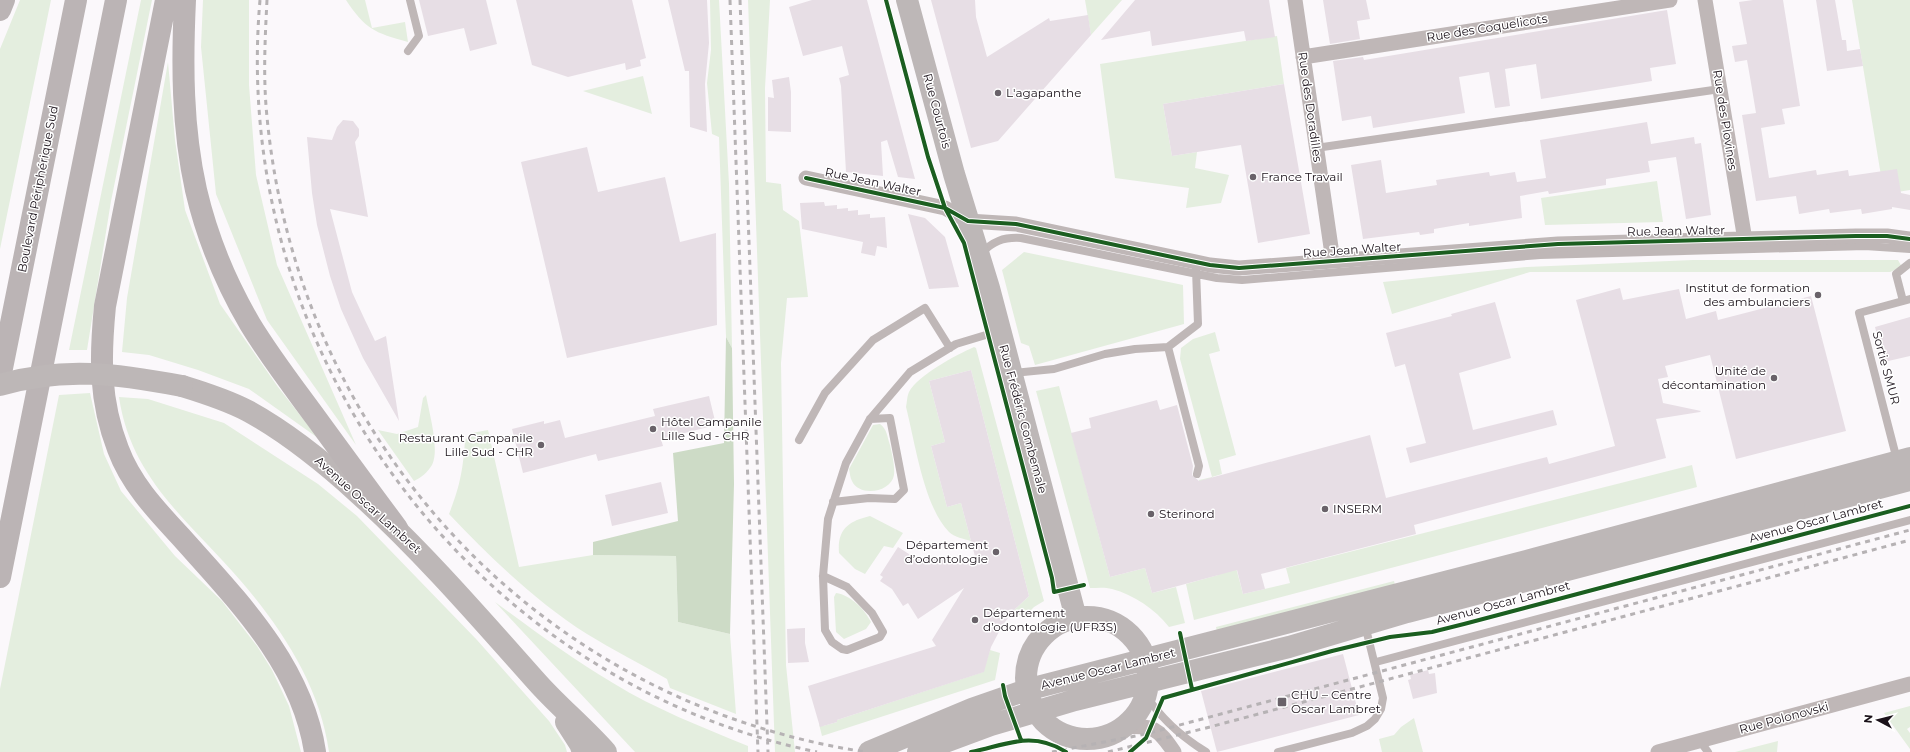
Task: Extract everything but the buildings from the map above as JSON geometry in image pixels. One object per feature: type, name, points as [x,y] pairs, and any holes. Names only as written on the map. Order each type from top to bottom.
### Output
[{"type":"highway","points":[[0,10],[4,0]]},
{"type":"highway","name":"Boulevard Périphérique Sud","points":[[0,378],[76,0]]},
{"type":"highway","points":[[0,577],[116,0]]},
{"type":"highway","points":[[166,0],[105,306],[101,377],[104,400],[110,427],[118,451],[141,492],[248,614],[286,671],[308,721],[315,752]]},
{"type":"highway","points":[[185,0],[182,61],[186,130],[196,189],[213,245],[235,297],[250,325],[397,528]]},
{"type":"main road","name":"Rue Courtois","points":[[907,0],[968,221]]},
{"type":"main road","name":"Rue Frédéric Combemale","points":[[968,221],[1000,331],[1076,618]]},
{"type":"main road","name":"Avenue Oscar Lambret","points":[[0,386],[18,380],[55,374],[82,373],[141,378],[182,386],[211,395],[247,410],[292,438],[334,471],[397,528],[432,564],[549,696],[606,752]]},
{"type":"main road","name":"Avenue Oscar Lambret","points":[[918,752],[968,733],[1035,711],[1147,689],[1289,646],[1903,471]]},
{"type":"main road","name":"Avenue Oscar Lambret","points":[[869,752],[978,706],[1026,690],[1534,559],[1903,471]]},
{"type":"main road","points":[[1094,617],[1118,625],[1138,644],[1145,660],[1147,689],[1140,710],[1124,727],[1112,734],[1100,745],[1063,735],[1050,728],[1035,711],[1026,690],[1026,672],[1030,655],[1034,647],[1045,633],[1067,620],[1094,617]]},
{"type":"main road","name":"Avenue Oscar Lambret","points":[[549,696],[572,730],[583,752]]},
{"type":"street","name":"Rue des Doradilles","points":[[1295,0],[1333,261]]},
{"type":"street","name":"Rue des Coquelicots","points":[[1303,57],[1670,0]]},
{"type":"street","name":"Rue des Plovines","points":[[1705,0],[1745,240]]},
{"type":"street","name":"Rue Jean Walter","points":[[806,178],[945,208],[968,221],[1016,224],[1196,268],[1239,268],[1558,244],[1872,236],[1910,239]]},
{"type":"street","name":"Rue Polonovski","points":[[1658,752],[1704,747],[1910,684]]},
{"type":"street","points":[[1124,727],[1143,726],[1154,728],[1160,733],[1174,752]]},
{"type":"lane","points":[[408,51],[419,36],[410,0]]},
{"type":"lane","points":[[1316,148],[1720,89]]},
{"type":"lane","points":[[979,256],[988,246],[1004,238],[1011,237],[1196,268],[1229,280],[1242,280],[1540,255],[1865,246],[1910,249]]},
{"type":"lane","points":[[1907,300],[1896,274],[1910,264]]},
{"type":"lane","points":[[1011,373],[1054,369],[1105,354],[1135,349],[1168,347],[1198,324],[1196,268]]},
{"type":"lane","name":"Sortie SMUR","points":[[1903,471],[1859,313],[1907,300]]},
{"type":"lane","points":[[799,440],[825,393],[873,340],[926,308],[950,348]]},
{"type":"lane","points":[[823,576],[847,587],[872,613],[883,632],[880,637],[847,650],[832,642],[825,630],[823,576],[828,518],[846,463],[870,419],[910,372],[956,344],[1000,331]]},
{"type":"lane","points":[[1168,347],[1200,466],[1197,474]]},
{"type":"lane","points":[[833,502],[869,498],[895,499],[904,490],[890,418],[870,419]]},
{"type":"lane","points":[[1376,662],[1910,520]]},
{"type":"lane","points":[[1278,752],[1352,733],[1367,726],[1375,719],[1381,709],[1383,698],[1376,662],[1365,625]]},
{"type":"lane","points":[[1147,689],[1157,712],[1206,752]]},
{"type":"green space","points":[[20,0],[51,0],[0,249],[0,49]]},
{"type":"green space","points":[[141,0],[152,0],[111,201],[87,350],[69,350]]},
{"type":"green space","points":[[203,0],[249,0],[249,85],[256,175],[277,265],[356,445],[267,320],[216,194],[201,47]]},
{"type":"green space","points":[[346,0],[365,0],[372,28],[359,18]]},
{"type":"green space","points":[[710,0],[719,0],[729,184],[732,348],[726,337],[719,137],[712,134],[707,83],[711,50]]},
{"type":"green space","points":[[748,0],[770,0],[765,88],[766,182],[781,184],[783,210],[799,221],[808,297],[787,298],[781,363],[786,665],[795,752],[775,752]]},
{"type":"green space","points":[[1085,0],[1122,0],[1091,35]]},
{"type":"green space","points":[[1852,0],[1910,0],[1910,190],[1884,194]]},
{"type":"green space","points":[[405,22],[408,42],[387,36],[372,28]]},
{"type":"green space","points":[[1277,36],[1284,84],[1163,104],[1172,156],[1197,152],[1195,168],[1229,175],[1221,203],[1186,208],[1189,188],[1115,178],[1100,64]]},
{"type":"green space","points":[[168,62],[175,140],[185,210],[220,304],[278,387],[318,438],[249,389],[198,370],[149,355],[122,352],[127,298]]},
{"type":"green space","points":[[643,76],[652,114],[583,91]]},
{"type":"green space","points":[[1657,181],[1663,222],[1545,225],[1541,198]]},
{"type":"green space","points":[[1024,252],[1183,285],[1184,324],[1035,365],[1029,346],[1021,343],[1002,270]]},
{"type":"green space","points":[[1693,260],[1898,260],[1902,267],[1890,272],[1530,272],[1392,314],[1383,282],[1527,267]]},
{"type":"green space","points":[[1215,332],[1220,351],[1209,354],[1236,455],[1219,460],[1222,474],[1212,477],[1180,359],[1181,348],[1193,339]]},
{"type":"green space","points":[[726,337],[732,348],[734,484],[730,634],[678,622],[676,556],[593,555],[593,542],[678,521],[673,453],[724,443]]},
{"type":"green space","points":[[974,347],[976,348],[1044,601],[1034,607],[1023,618],[1014,610],[1029,596],[971,370],[929,381],[945,442],[931,446],[947,507],[961,503],[971,541],[951,534],[940,521],[933,507],[917,455],[906,407],[909,392],[920,379],[948,360]]},
{"type":"green space","points":[[1059,386],[1110,577],[1145,568],[1152,593],[1176,587],[1185,623],[1169,627],[1151,609],[1128,595],[1109,588],[1090,588],[1036,391]]},
{"type":"green space","points":[[90,393],[104,454],[121,491],[175,556],[222,601],[257,646],[272,670],[289,706],[301,752],[0,752],[0,689],[59,395]]},
{"type":"green space","points":[[426,395],[433,431],[435,450],[434,458],[432,465],[428,470],[414,481],[378,430],[397,434],[418,427],[423,398]]},
{"type":"green space","points":[[119,397],[148,399],[224,423],[318,484],[357,516],[477,640],[549,721],[565,745],[567,752],[329,752],[317,704],[308,681],[297,660],[256,599],[182,518],[149,475],[136,452],[126,426]]},
{"type":"green space","points":[[880,424],[885,430],[890,445],[894,464],[894,475],[892,481],[887,486],[874,491],[868,491],[856,486],[850,477],[849,469],[873,425]]},
{"type":"green space","points":[[488,430],[519,567],[593,555],[676,556],[678,622],[730,634],[736,714],[670,688],[667,679],[587,634],[549,608],[481,547],[449,514],[460,478],[465,440],[472,433]]},
{"type":"green space","points":[[1692,465],[1697,487],[1194,620],[1186,584],[1218,575],[1217,549],[1199,480],[1212,477],[1243,594],[1290,583],[1286,568]]},
{"type":"green space","points":[[870,516],[903,533],[893,548],[884,546],[865,574],[855,569],[839,553],[839,545],[842,532],[846,527],[856,521]]},
{"type":"green space","points":[[1394,581],[1395,585],[1217,632],[1216,627]]},
{"type":"green space","points":[[836,593],[842,594],[852,600],[865,613],[871,622],[866,629],[844,639],[836,632],[834,597]]},
{"type":"green space","points":[[495,602],[538,634],[613,683],[645,701],[696,725],[748,746],[748,752],[635,752]]},
{"type":"green space","points":[[990,650],[1000,653],[995,680],[822,736],[819,724],[823,726],[837,722],[837,720],[983,672]]},
{"type":"green space","points":[[1910,706],[1910,727],[1907,729],[1910,733],[1910,749],[1884,713]]},
{"type":"green space","points":[[1414,718],[1423,752],[1382,752],[1379,739],[1394,735],[1401,727]]},
{"type":"green space","points":[[1778,741],[1777,752],[1735,752]]},
{"type":"railway","points":[[260,0],[261,130],[285,255],[331,373],[397,481],[481,575],[580,653],[692,713],[817,752]]},
{"type":"railway","points":[[267,0],[265,44],[267,117],[288,236],[328,347],[384,448],[456,538],[542,616],[640,678],[748,724],[866,752]]},
{"type":"railway","points":[[730,0],[758,752]]},
{"type":"railway","points":[[740,0],[768,752]]},
{"type":"railway","points":[[1052,752],[1146,734],[1910,530]]},
{"type":"railway","points":[[1108,752],[1206,728],[1910,540]]},
{"type":"cycle path","points":[[886,0],[928,157],[945,208],[964,243],[1052,578],[1054,592],[1084,585]]},
{"type":"cycle path","points":[[806,178],[945,208],[968,221],[1016,224],[1210,265],[1239,268],[1558,244],[1856,236],[1887,236],[1910,239]]},
{"type":"cycle path","points":[[1130,752],[1146,738],[1163,698],[1332,651],[1390,637],[1432,632],[1464,624],[1910,506]]},
{"type":"cycle path","points":[[1180,633],[1192,689]]},
{"type":"cycle path","points":[[1003,685],[1005,696],[1021,740]]},
{"type":"cycle path","points":[[971,752],[1007,743],[1030,740],[1054,745],[1066,752]]},
{"type":"place","name":"L'agapanthe","points":[[998,93]]},
{"type":"place","name":"France Travail","points":[[1253,177]]},
{"type":"place","name":"Institut de formation des ambulanciers","points":[[1818,295]]},
{"type":"place","name":"Unité de décontamination","points":[[1774,378]]},
{"type":"place","name":"Hôtel Campanile Lille Sud - CHR","points":[[653,429]]},
{"type":"place","name":"Restaurant Campanile Lille Sud - CHR","points":[[541,445]]},
{"type":"place","name":"INSERM","points":[[1325,509]]},
{"type":"place","name":"Sterinord","points":[[1151,514]]},
{"type":"place","name":"Département d’odontologie","points":[[996,552]]},
{"type":"place","name":"Département d’odontologie (UFR3S)","points":[[975,620]]},
{"type":"place","name":"CHU – Centre Oscar Lambret","points":[[1282,702]]}]
